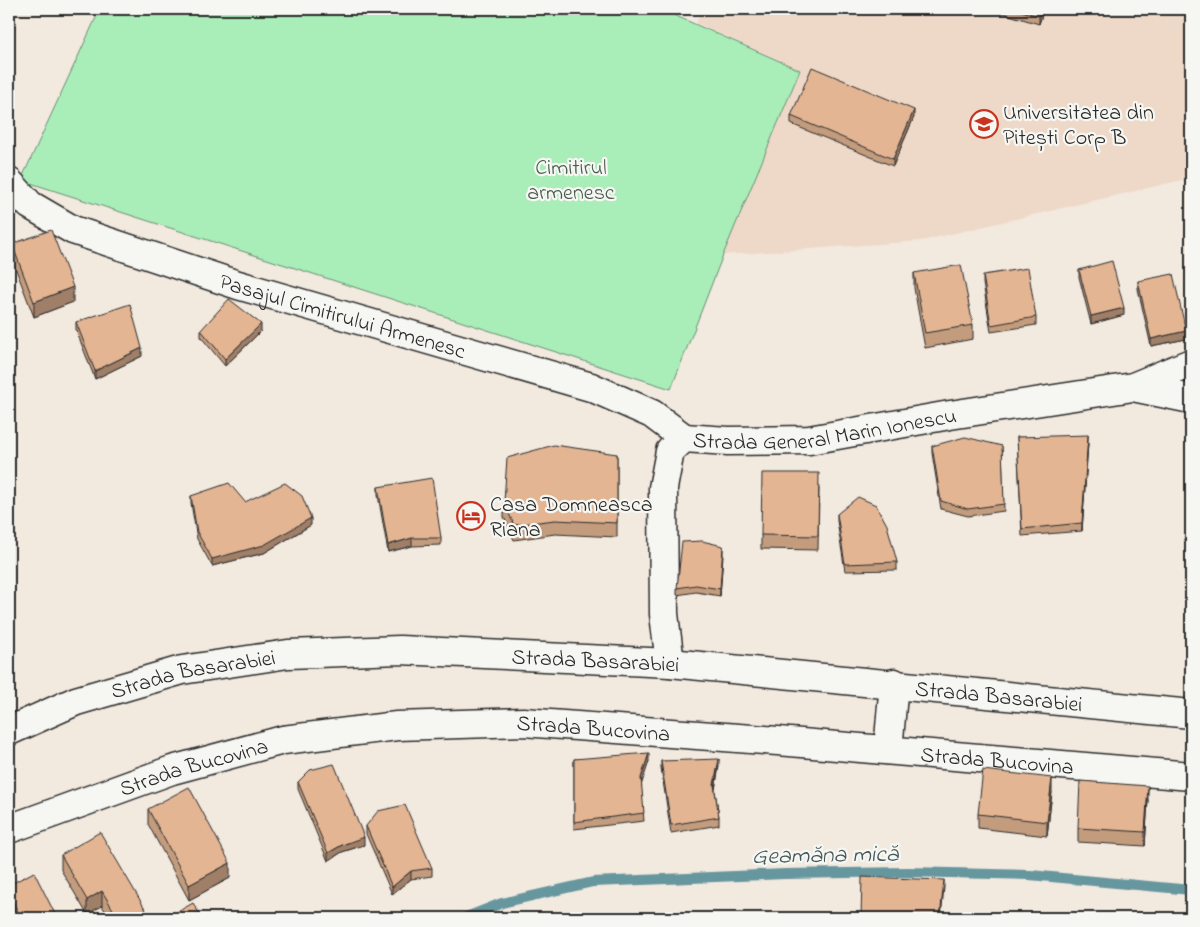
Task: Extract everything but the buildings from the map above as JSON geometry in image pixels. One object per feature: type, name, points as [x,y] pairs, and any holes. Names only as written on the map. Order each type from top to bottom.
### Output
[{"type":"street","name":"Pasajul Cimitirului Armenesc","points":[[9,182],[30,205],[74,230],[238,285],[591,387],[652,414],[684,438]]},
{"type":"street","name":"Strada General Marin Ionescu","points":[[670,663],[664,614],[663,488],[670,451],[684,438],[728,441],[809,440],[950,415],[1134,387],[1191,363]]},
{"type":"street","points":[[1134,387],[1191,399]]},
{"type":"street","name":"Strada Basarabiei","points":[[9,731],[76,701],[182,670],[288,654],[400,650],[670,663],[1191,714]]},
{"type":"street","points":[[888,750],[894,684]]},
{"type":"street","name":"Strada Bucovina","points":[[9,829],[172,770],[283,740],[397,726],[523,722],[888,750],[1191,776]]},
{"type":"shaded area","name":"Universitatea din Pitești Corp B","points":[[702,9],[1191,9],[1191,178],[921,241],[723,255],[800,70],[696,23]]},
{"type":"green space","name":"Cimitirul armenesc","points":[[100,9],[660,9],[800,70],[723,255],[671,389],[21,180]]},
{"type":"waterway","name":"Geamăna mică","points":[[464,918],[502,903],[593,882],[785,874],[908,872],[1030,875],[1191,890]]},
{"type":"place","name":"Universitatea din Pitești Corp B","points":[[984,124]]},
{"type":"place","name":"Casa Domneasca Riana","points":[[471,516]]}]
